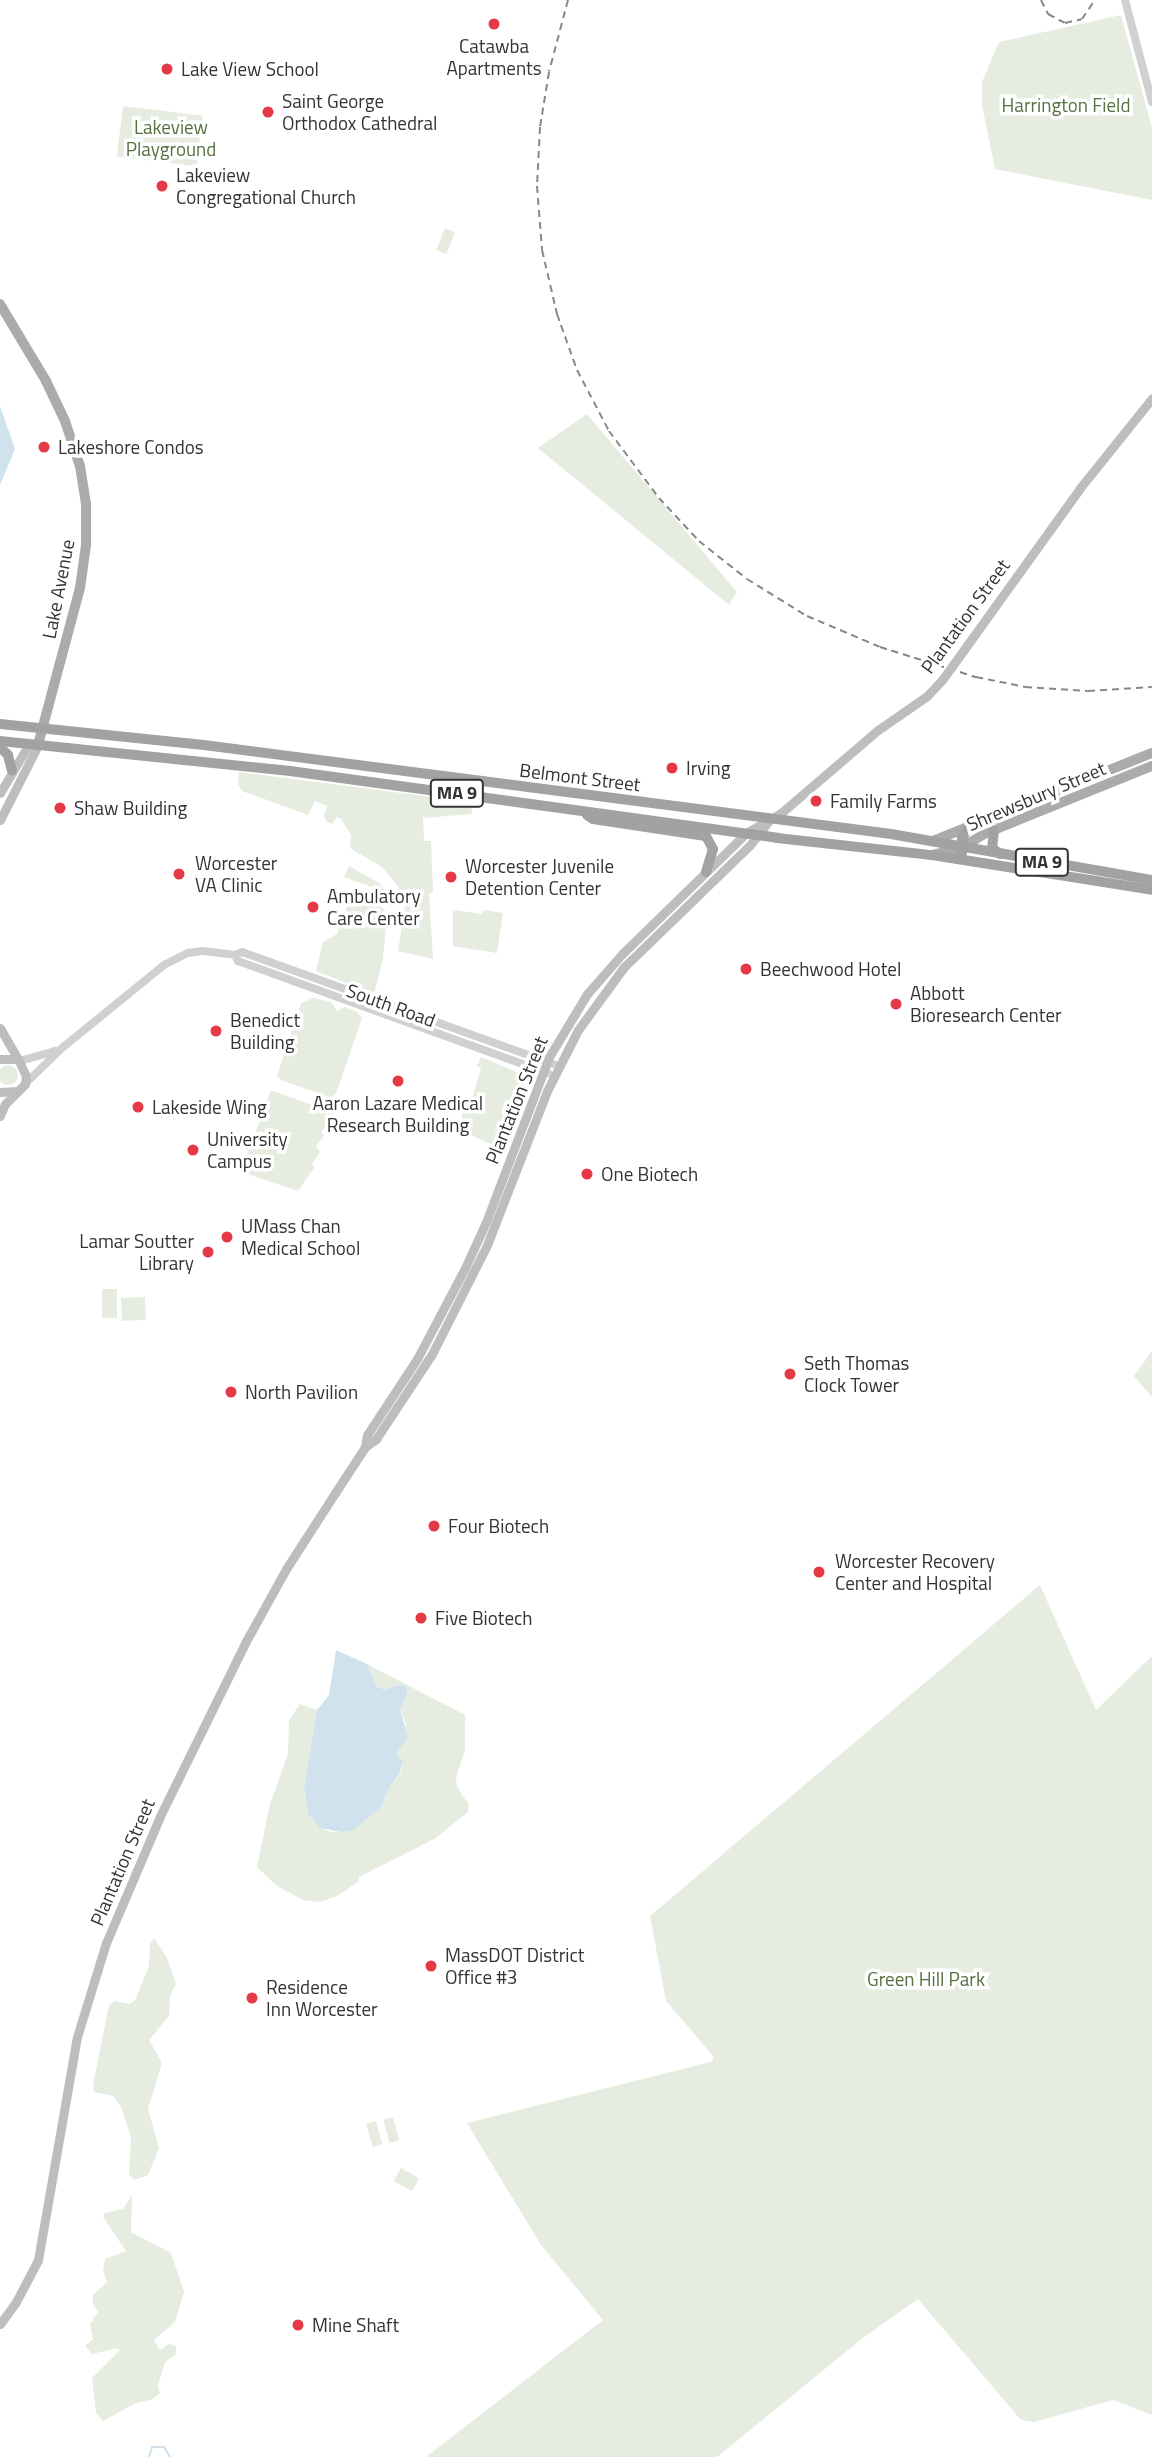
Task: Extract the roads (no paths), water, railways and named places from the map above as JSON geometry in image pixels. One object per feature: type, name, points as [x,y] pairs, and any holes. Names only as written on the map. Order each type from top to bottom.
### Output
[{"type":"highway","name":"Belmont Street","points":[[0,724],[204,746],[933,841],[1003,856],[1152,880]]},
{"type":"highway","name":"Belmont Street","points":[[0,741],[235,764],[759,835],[932,855],[1152,890]]},
{"type":"highway","points":[[0,747],[8,755],[12,771]]},
{"type":"highway","points":[[578,810],[593,819],[706,836],[713,849],[706,872]]},
{"type":"highway","points":[[965,862],[961,848],[969,827]]},
{"type":"highway","points":[[994,830],[992,848],[1003,856]]},
{"type":"main road","name":"Lake Avenue","points":[[0,304],[46,381],[65,421],[80,466],[86,504],[86,545],[80,589],[40,729],[33,744]]},
{"type":"main road","name":"Plantation Street","points":[[0,2324],[16,2302],[38,2260],[77,2037],[113,1925],[162,1812],[245,1643],[286,1569],[365,1447],[368,1435],[416,1359],[475,1246],[545,1067],[569,1021],[596,982],[746,833],[770,819],[878,730],[921,700],[942,680],[1080,488],[1152,398]]},
{"type":"main road","points":[[0,793],[12,771],[33,744]]},
{"type":"main road","points":[[0,820],[33,744]]},
{"type":"main road","name":"Shrewsbury Street","points":[[933,841],[1152,752]]},
{"type":"main road","name":"Shrewsbury Street","points":[[932,855],[961,848],[994,830],[1152,766]]},
{"type":"main road","name":"Plantation Street","points":[[365,1447],[376,1439],[432,1354],[469,1284],[556,1071],[578,1030],[624,967],[759,835],[770,819]]},
{"type":"main road","points":[[0,1028],[26,1070],[21,1087],[5,1104],[0,1116]]},
{"type":"main road","points":[[0,1059],[19,1060]]},
{"type":"main road","points":[[0,1092],[21,1087]]},
{"type":"street","points":[[1125,0],[1152,102]]},
{"type":"street","name":"South Road","points":[[21,1087],[62,1048],[171,961],[197,951],[235,955],[242,952],[556,1071]]},
{"type":"street","name":"South Road","points":[[19,1060],[42,1057],[62,1048]]},
{"type":"water","points":[[0,406],[15,449],[0,485]]},
{"type":"water","points":[[336,1650],[367,1664],[376,1686],[385,1690],[398,1685],[406,1686],[407,1695],[400,1709],[408,1738],[396,1753],[403,1761],[400,1772],[388,1790],[381,1808],[353,1830],[342,1832],[320,1828],[308,1814],[304,1787],[317,1710],[329,1695]]},
{"type":"waterway","points":[[149,2457],[152,2447],[164,2447],[170,2457]]},
{"type":"railway","points":[[568,0],[549,72],[540,127],[537,186],[542,250],[557,314],[577,370],[609,431],[659,498],[699,541],[747,579],[807,616],[880,647],[976,677],[1025,687],[1088,691],[1152,687]]},
{"type":"railway","points":[[1041,0],[1048,14],[1065,23],[1082,19],[1095,0]]},
{"type":"place","name":"Catawba Apartments","points":[[494,24]]},
{"type":"place","name":"Lake View School","points":[[167,69]]},
{"type":"place","name":"Saint George Orthodox Cathedral","points":[[268,112]]},
{"type":"place","name":"Lakeview Congregational Church","points":[[162,186]]},
{"type":"place","name":"Lakeshore Condos","points":[[44,447]]},
{"type":"place","name":"Irving","points":[[672,768]]},
{"type":"place","name":"Family Farms","points":[[816,801]]},
{"type":"place","name":"Shaw Building","points":[[60,808]]},
{"type":"place","name":"Worcester VA Clinic","points":[[179,874]]},
{"type":"place","name":"Worcester Juvenile Detention Center","points":[[451,877]]},
{"type":"place","name":"Ambulatory Care Center","points":[[313,907]]},
{"type":"place","name":"Beechwood Hotel","points":[[746,969]]},
{"type":"place","name":"Abbott Bioresearch Center","points":[[896,1004]]},
{"type":"place","name":"Benedict Building","points":[[216,1031]]},
{"type":"place","name":"Aaron Lazare Medical Research Building","points":[[398,1081]]},
{"type":"place","name":"Lakeside Wing","points":[[138,1107]]},
{"type":"place","name":"University Campus","points":[[193,1150]]},
{"type":"place","name":"One Biotech","points":[[587,1174]]},
{"type":"place","name":"UMass Chan Medical School","points":[[227,1237]]},
{"type":"place","name":"Lamar Soutter Library","points":[[208,1252]]},
{"type":"place","name":"Seth Thomas Clock Tower","points":[[790,1374]]},
{"type":"place","name":"North Pavilion","points":[[231,1392]]},
{"type":"place","name":"Four Biotech","points":[[434,1526]]},
{"type":"place","name":"Worcester Recovery Center and Hospital","points":[[819,1572]]},
{"type":"place","name":"Five Biotech","points":[[421,1618]]},
{"type":"place","name":"MassDOT District Office #3","points":[[431,1966]]},
{"type":"place","name":"Residence Inn Worcester","points":[[252,1998]]},
{"type":"place","name":"Mine Shaft","points":[[298,2325]]},
{"type":"park label","name":"Harrington Field","points":[[1066,105]]},
{"type":"park label","name":"Lakeview Playground","points":[[171,138]]},
{"type":"park label","name":"Green Hill Park","points":[[926,1979]]}]
